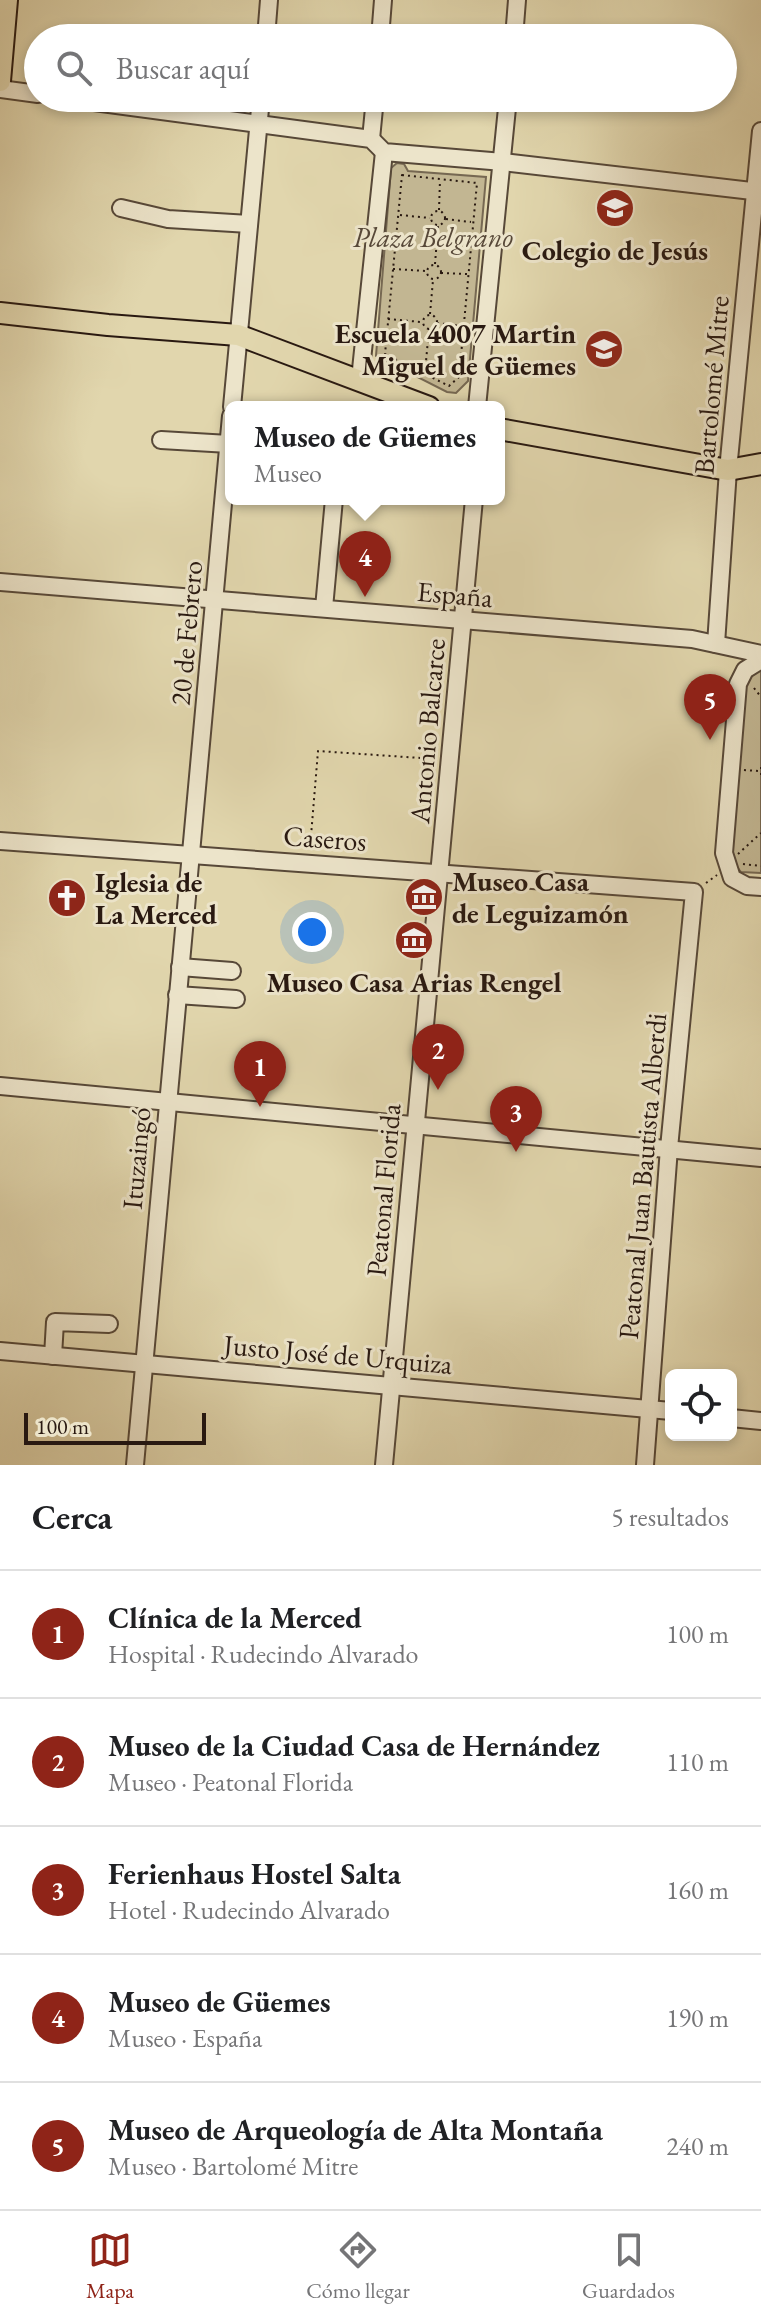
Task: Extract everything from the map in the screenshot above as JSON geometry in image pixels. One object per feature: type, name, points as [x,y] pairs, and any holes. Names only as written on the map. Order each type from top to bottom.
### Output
[{"type":"main road","points":[[0,81],[7,0]]},
{"type":"main road","points":[[0,313],[238,335],[414,401]]},
{"type":"main road","points":[[505,430],[728,470],[761,464]]},
{"type":"street","points":[[267,24],[269,0]]},
{"type":"street","points":[[381,24],[383,0]]},
{"type":"street","points":[[515,24],[517,0]]},
{"type":"street","points":[[0,89],[24,92]]},
{"type":"street","points":[[161,112],[371,139],[384,152],[503,162],[758,192]]},
{"type":"street","points":[[232,401],[260,112]]},
{"type":"street","points":[[371,139],[374,112]]},
{"type":"street","points":[[478,401],[507,112]]},
{"type":"street","name":"Bartolomé Mitre","points":[[716,644],[728,470],[758,192],[761,131]]},
{"type":"street","points":[[360,379],[384,152]]},
{"type":"street","points":[[121,208],[168,219],[249,224]]},
{"type":"street","points":[[161,440],[225,444]]},
{"type":"street","name":"20 de Febrero","points":[[191,855],[225,488]]},
{"type":"street","points":[[324,608],[333,505]]},
{"type":"street","name":"Antonio Balcarce","points":[[440,872],[473,505]]},
{"type":"street","name":"España","points":[[0,582],[692,639],[761,657]]},
{"type":"street","points":[[761,657],[745,670],[738,684],[724,853],[732,862],[732,878],[747,886],[761,887]]},
{"type":"street","name":"Caseros","points":[[0,841],[694,892]]},
{"type":"street","name":"Ituzaingó","points":[[135,1465],[191,855]]},
{"type":"street","name":"Peatonal Florida","points":[[384,1465],[440,872]]},
{"type":"street","name":"Peatonal Juan Bautista Alberdi","points":[[645,1465],[669,1148],[694,892]]},
{"type":"street","points":[[180,967],[232,971]]},
{"type":"street","points":[[177,995],[236,999]]},
{"type":"street","points":[[0,1086],[761,1158]]},
{"type":"street","points":[[53,1356],[55,1322],[109,1324]]},
{"type":"street","name":"Justo José de Urquiza","points":[[0,1351],[665,1410]]},
{"type":"street","points":[[737,1419],[761,1421]]},
{"type":"path","points":[[402,175],[477,183],[459,377],[449,386],[385,354],[399,215],[402,175]]},
{"type":"path","points":[[399,215],[431,218],[439,211],[441,179]]},
{"type":"path","points":[[439,211],[445,219]]},
{"type":"path","points":[[431,218],[438,225]]},
{"type":"path","points":[[393,269],[427,271],[434,265],[438,225],[445,219],[473,222]]},
{"type":"path","points":[[434,265],[439,267],[441,273]]},
{"type":"path","points":[[427,271],[433,279],[430,315],[437,323],[463,326]]},
{"type":"path","points":[[441,273],[468,274]]},
{"type":"path","points":[[433,279],[441,273]]},
{"type":"path","points":[[423,322],[430,315]]},
{"type":"path","points":[[388,319],[423,322],[429,329],[425,374]]},
{"type":"path","points":[[429,329],[437,323]]},
{"type":"path","points":[[308,863],[318,751],[444,760]]},
{"type":"path","points":[[761,767],[761,777]]},
{"type":"path","points":[[738,770],[759,771]]},
{"type":"path","points":[[732,862],[761,866]]},
{"type":"green space","name":"Plaza Belgrano","points":[[397,163],[404,164],[408,171],[486,177],[468,381],[456,393],[447,392],[376,356],[391,168]]},
{"type":"green space","points":[[753,668],[761,668],[761,873],[741,872],[730,858],[744,683]]},
{"type":"place","name":"Colegio de Jesús","points":[[615,208]]},
{"type":"place","name":"Escuela 4007 Martin Miguel de Güemes","points":[[604,349]]},
{"type":"place","name":"Museo de Güemes","points":[[365,597]]},
{"type":"place","name":"Museo de Arqueología de Alta Montaña","points":[[710,740]]},
{"type":"place","name":"Museo Casa de Leguizamón","points":[[424,897]]},
{"type":"place","name":"Iglesia de La Merced","points":[[67,898]]},
{"type":"place","name":"Museo Casa Arias Rengel","points":[[414,940]]},
{"type":"place","name":"Museo de la Ciudad Casa de Hernández","points":[[438,1090]]},
{"type":"place","name":"Clínica de la Merced","points":[[260,1107]]},
{"type":"place","name":"Ferienhaus Hostel Salta","points":[[516,1152]]}]
